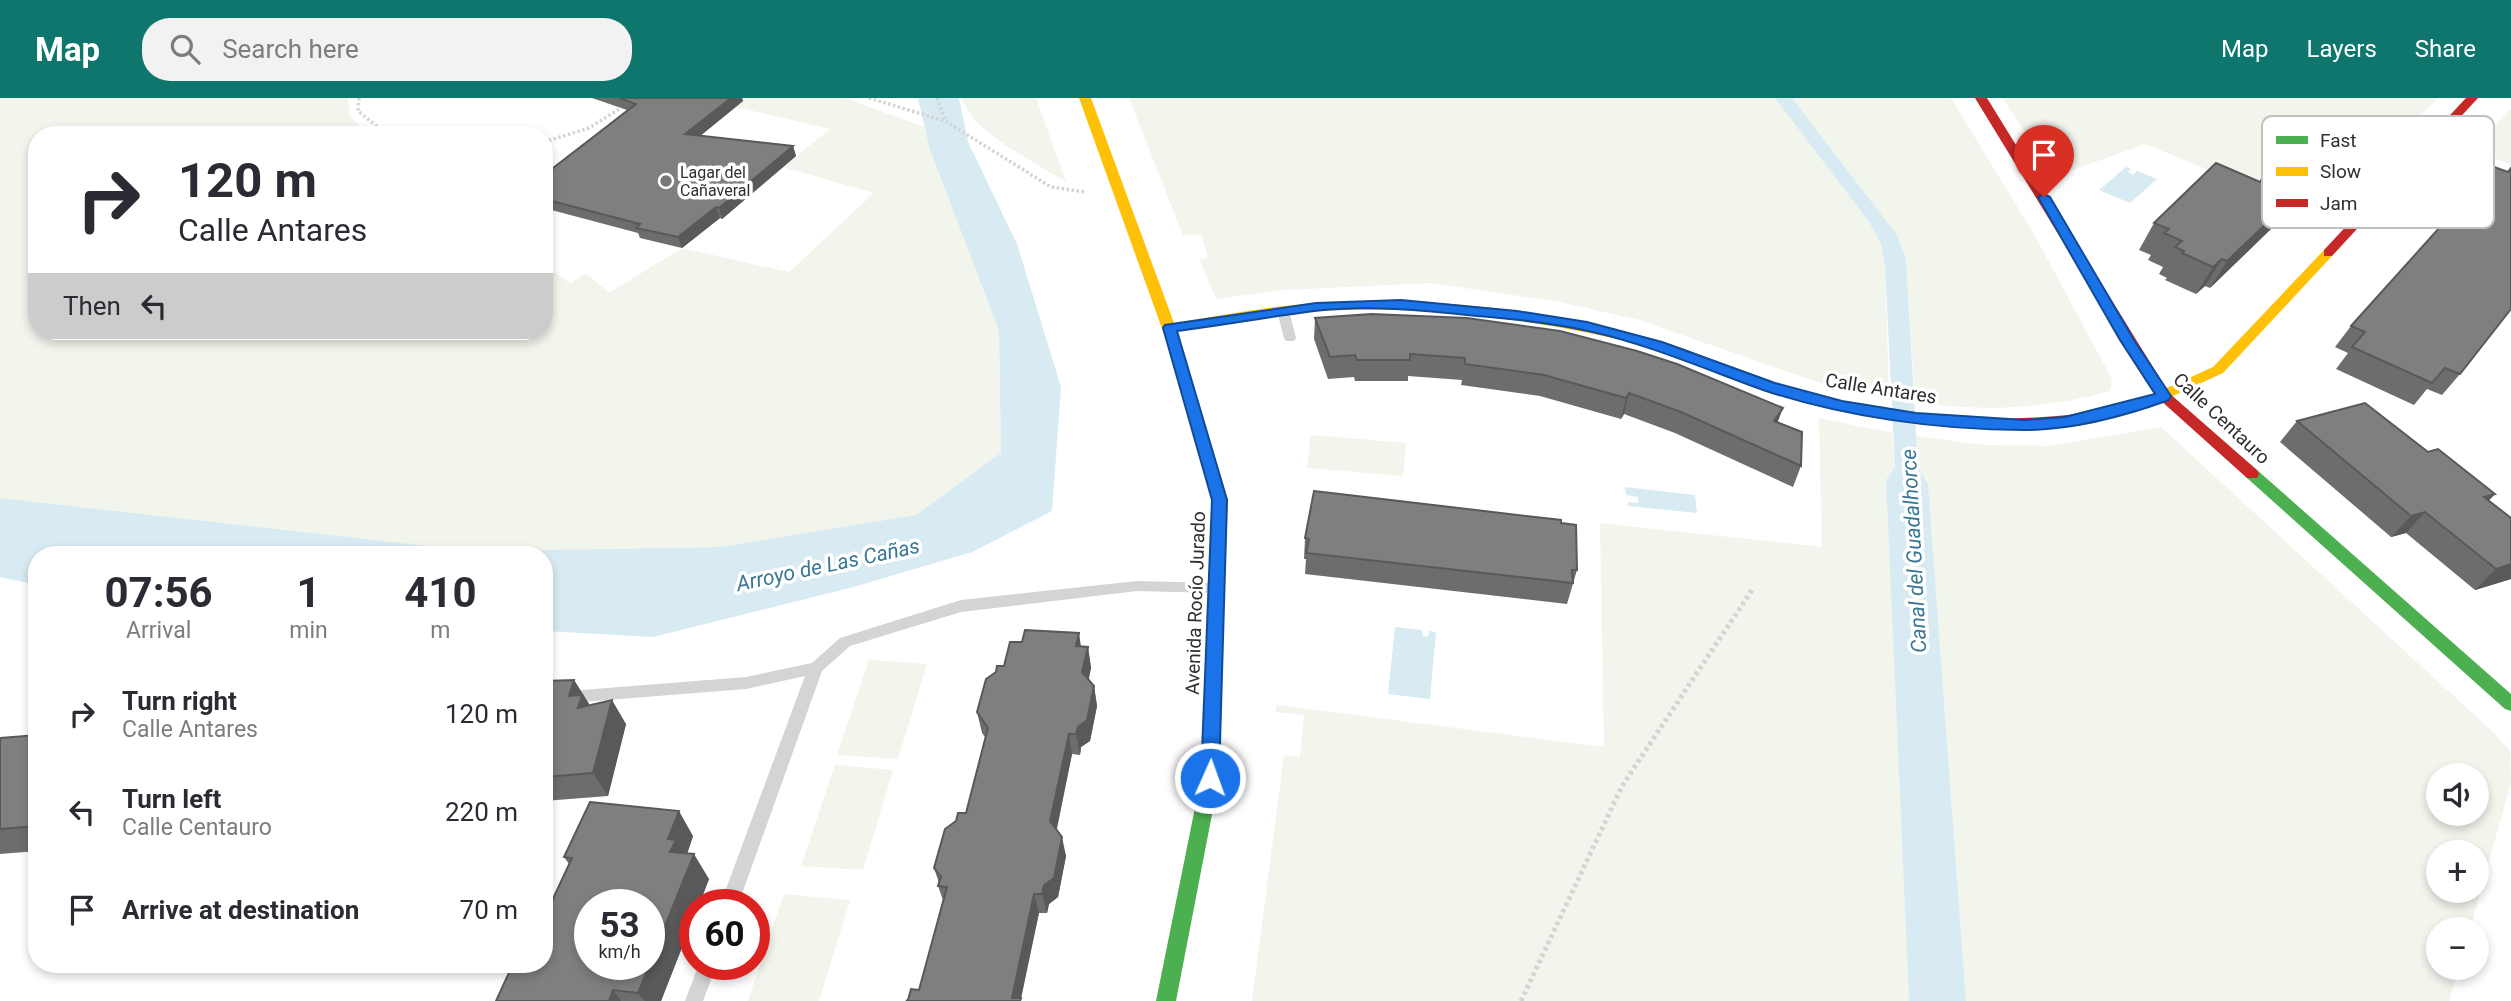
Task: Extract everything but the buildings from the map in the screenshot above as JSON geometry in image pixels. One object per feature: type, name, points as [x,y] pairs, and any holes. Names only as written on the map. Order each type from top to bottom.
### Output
[{"type":"street","name":"Avenida Rocío Jurado","points":[[1086,98],[1170,328],[1220,500],[1210,778],[1166,1001]]},
{"type":"street","name":"Calle Centauro","points":[[1981,98],[2030,173],[2127,340],[2164,396],[2511,704]]},
{"type":"street","name":"Calle Antares","points":[[2455,116],[2472,98]]},
{"type":"street","name":"Calle Antares","points":[[1170,328],[1283,311],[1401,304],[1517,315],[1587,326],[1658,345],[1770,387],[1842,406],[1930,419],[2025,425],[2065,422],[2144,404],[2218,370],[2351,228]]},
{"type":"lane","points":[[1283,311],[1290,338]]},
{"type":"lane","points":[[736,889],[817,668],[845,642],[961,606],[1137,586],[1217,588]]},
{"type":"lane","points":[[553,698],[746,683],[817,668]]},
{"type":"lane","points":[[694,1001],[702,980]]},
{"type":"path","points":[[359,98],[358,111],[377,126]]},
{"type":"path","points":[[869,98],[945,121],[1051,187],[1120,197]]},
{"type":"path","points":[[937,98],[945,121]]},
{"type":"path","points":[[553,139],[589,128],[627,104]]},
{"type":"path","points":[[1521,1001],[1622,786],[1752,590]]},
{"type":"shaded area","points":[[0,98],[348,98],[350,117],[360,126],[28,126],[28,340],[553,340],[553,272],[571,283],[586,273],[609,293],[682,248],[789,272],[874,193],[783,167],[830,129],[736,107],[730,98],[845,98],[924,127],[929,147],[999,331],[1001,453],[916,515],[721,547],[553,550],[553,546],[427,546],[0,498]]},
{"type":"shaded area","points":[[960,98],[1036,98],[1066,182],[1008,147],[979,125]]},
{"type":"shaded area","points":[[1129,98],[1775,98],[1869,222],[1881,244],[1885,266],[1889,398],[1826,385],[1639,320],[1560,302],[1432,283],[1284,290],[1216,299],[1200,260],[1208,258],[1201,234],[1183,235]]},
{"type":"shaded area","points":[[1792,98],[1951,98],[2035,236],[2112,379],[2110,391],[2062,402],[2013,407],[1964,407],[1915,402],[1906,259],[1897,235]]},
{"type":"shaded area","points":[[2002,98],[2438,98],[2420,116],[2262,116],[2262,192],[2145,144],[2056,176]]},
{"type":"shaded area","points":[[2511,109],[2511,165],[2494,158],[2494,126]]},
{"type":"shaded area","points":[[1819,418],[1892,433],[1895,467],[1886,480],[1909,1001],[1252,1001],[1284,755],[1300,757],[1304,715],[1275,712],[1277,705],[1604,747],[1600,523],[1822,547]]},
{"type":"shaded area","points":[[2161,427],[2495,734],[2510,751],[2511,783],[2489,861],[2489,840],[2426,840],[2426,903],[2477,903],[2473,917],[2426,917],[2426,980],[2455,980],[2449,1001],[1966,1001],[1928,485],[1918,468],[1916,436],[1984,445],[2050,446]]},
{"type":"shaded area","points":[[1311,435],[1406,443],[1403,476],[1307,468]]},
{"type":"shaded area","points":[[869,660],[927,664],[898,759],[837,755]]},
{"type":"shaded area","points":[[835,765],[893,770],[863,870],[801,866]]},
{"type":"shaded area","points":[[784,894],[850,900],[819,1001],[748,1001],[755,980],[770,980],[770,936]]},
{"type":"water","name":"Arroyo de Las Cañas","points":[[918,98],[959,98],[968,142],[1017,244],[1061,387],[1052,511],[972,552],[850,588],[653,637],[553,631],[553,550],[721,547],[916,515],[1001,453],[999,331],[929,147]]},
{"type":"water","name":"Canal del Guadalhorce","points":[[1775,98],[1792,98],[1897,235],[1906,259],[1918,468],[1928,484],[1966,1001],[1909,1001],[1886,480],[1895,467],[1885,266],[1881,244],[1869,222]]},
{"type":"water","points":[[2126,167],[2131,169],[2128,172],[2133,175],[2137,171],[2157,179],[2130,203],[2099,190]]},
{"type":"water","points":[[1625,487],[1695,495],[1697,513],[1628,506],[1628,502],[1638,503],[1638,497],[1626,495]]},
{"type":"water","points":[[0,498],[427,546],[28,546],[28,583],[0,577]]},
{"type":"water","points":[[1395,627],[1422,630],[1423,636],[1428,637],[1429,631],[1436,632],[1430,699],[1388,694]]},
{"type":"traffic: fast","points":[[2252,474],[2511,704]]},
{"type":"traffic: fast","points":[[1166,1001],[1210,778],[1214,669]]},
{"type":"traffic: slow","points":[[1085,98],[1180,359],[1220,500],[1214,669]]},
{"type":"traffic: slow","points":[[2076,419],[2144,404],[2218,370],[2328,253]]},
{"type":"traffic: slow","points":[[1170,328],[1300,308],[1403,305],[1531,317],[1656,344]]},
{"type":"traffic: jam","points":[[1981,98],[2164,396],[2252,474]]},
{"type":"traffic: jam","points":[[2455,116],[2472,98]]},
{"type":"traffic: jam","points":[[2328,253],[2351,228]]},
{"type":"traffic: jam","points":[[1656,344],[1770,387],[1841,406],[1916,418],[2025,425],[2076,419]]},
{"type":"place","name":"Lagar del Cañaveral","points":[[666,181]]},
{"type":"route","points":[[1210,778],[1220,500],[1170,328],[1316,307],[1401,304],[1517,315],[1587,326],[1658,345],[1770,387],[1842,406],[1916,418],[2025,425],[2065,422],[2144,404],[2164,396],[2127,340],[2044,197]]}]
